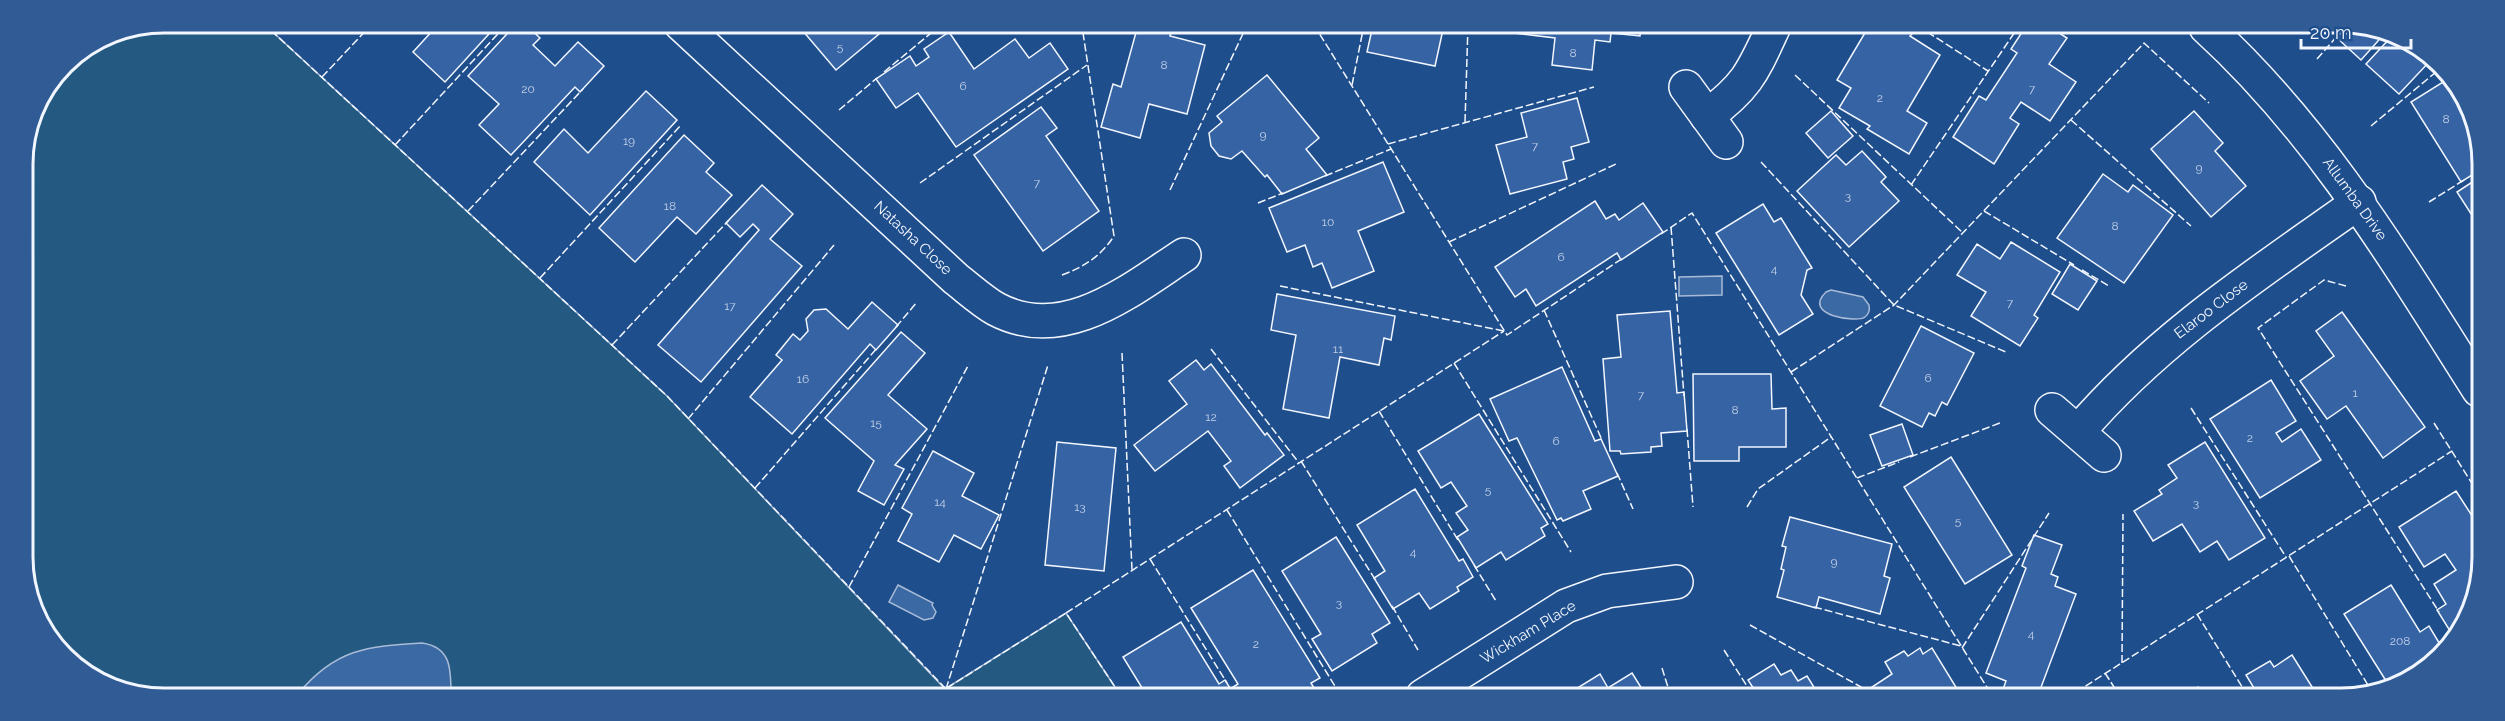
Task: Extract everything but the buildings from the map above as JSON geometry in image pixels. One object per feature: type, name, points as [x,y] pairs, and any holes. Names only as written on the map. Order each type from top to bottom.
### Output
[{"type":"street","name":"Natasha Close","points":[[694,33],[956,279],[996,309],[1037,321],[1060,321],[1084,314],[1109,302],[1184,255]]},
{"type":"street","points":[[1686,87],[1716,129],[1730,99],[1748,80],[1771,33]]},
{"type":"street","name":"Allumba Drive","points":[[2212,33],[2262,81],[2294,117],[2359,202],[2472,379]]},
{"type":"street","name":"Elaroo Close","points":[[2078,432],[2115,389],[2162,347],[2235,291],[2359,202]]},
{"type":"street","points":[[2052,410],[2104,455]]},
{"type":"street","name":"Wickham Place","points":[[1436,688],[1566,606],[1606,591],[1676,582]]},
{"type":"shaded area","points":[[155,33],[274,33],[667,396],[944,688],[164,688],[130,684],[114,678],[84,661],[60,637],[43,607],[34,574],[33,155],[37,130],[47,106],[71,71],[98,51],[122,40]]},
{"type":"shaded area","points":[[1722,276],[1722,295],[1679,296],[1679,277]]},
{"type":"shaded area","points":[[1831,290],[1863,297],[1869,305],[1867,315],[1860,319],[1852,319],[1826,312],[1821,307],[1820,300],[1826,292]]},
{"type":"shaded area","points":[[898,585],[933,603],[936,612],[933,618],[924,620],[889,602]]},
{"type":"shaded area","points":[[1066,613],[1116,688],[947,688]]},
{"type":"shaded area","points":[[422,643],[439,649],[447,661],[451,688],[304,688],[325,667],[339,659],[353,653],[385,646]]},
{"type":"fence","points":[[274,33],[667,396],[945,688]]},
{"type":"fence","points":[[322,77],[364,33]]},
{"type":"fence","points":[[395,145],[499,33]]},
{"type":"fence","points":[[884,72],[931,33]]},
{"type":"fence","points":[[1062,275],[1091,260],[1114,236],[1083,33]]},
{"type":"fence","points":[[1170,190],[1243,33]]},
{"type":"fence","points":[[1319,33],[1507,335],[1623,258]]},
{"type":"fence","points":[[1352,85],[1362,33]]},
{"type":"fence","points":[[1465,122],[1468,33]]},
{"type":"fence","points":[[1929,33],[1988,71]]},
{"type":"fence","points":[[1911,185],[2014,33]]},
{"type":"fence","points":[[2317,59],[2339,34]]},
{"type":"fence","points":[[1791,372],[1894,305],[2144,43],[2209,103]]},
{"type":"fence","points":[[920,183],[1087,65]]},
{"type":"fence","points":[[2371,126],[2434,73]]},
{"type":"fence","points":[[1795,75],[1963,233]]},
{"type":"fence","points":[[839,110],[877,78]]},
{"type":"fence","points":[[1388,144],[1594,87]]},
{"type":"fence","points":[[468,211],[583,89]]},
{"type":"fence","points":[[2071,120],[2191,226]]},
{"type":"fence","points":[[540,278],[681,125]]},
{"type":"fence","points":[[1325,176],[1391,149]]},
{"type":"fence","points":[[1761,162],[1894,305],[2006,352]]},
{"type":"fence","points":[[1449,242],[1616,164]]},
{"type":"fence","points":[[2429,202],[2464,180]]},
{"type":"fence","points":[[1258,203],[1283,193]]},
{"type":"fence","points":[[1984,211],[2074,265]]},
{"type":"fence","points":[[1661,234],[1692,213],[1987,688]]},
{"type":"fence","points":[[612,345],[729,220]]},
{"type":"fence","points":[[1671,227],[1684,396]]},
{"type":"fence","points":[[688,419],[834,245]]},
{"type":"fence","points":[[2082,270],[2109,286]]},
{"type":"fence","points":[[2346,286],[2324,280],[2258,328],[2439,612]]},
{"type":"fence","points":[[1280,286],[1504,331]]},
{"type":"fence","points":[[896,327],[917,302]]},
{"type":"fence","points":[[1544,310],[1602,440]]},
{"type":"fence","points":[[1066,613],[1504,331]]},
{"type":"fence","points":[[755,488],[878,347]]},
{"type":"fence","points":[[1211,349],[1299,463]]},
{"type":"fence","points":[[1122,353],[1132,570]]},
{"type":"fence","points":[[1454,363],[1571,552]]},
{"type":"fence","points":[[849,587],[969,364]]},
{"type":"fence","points":[[946,688],[1048,365]]},
{"type":"fence","points":[[2191,408],[2286,557]]},
{"type":"fence","points":[[1379,411],[1458,540]]},
{"type":"fence","points":[[1910,457],[2000,423]]},
{"type":"fence","points":[[2434,423],[2472,483]]},
{"type":"fence","points":[[1687,429],[1693,507]]},
{"type":"fence","points":[[1747,507],[1758,489],[1831,437]]},
{"type":"fence","points":[[2083,688],[2452,451]]},
{"type":"fence","points":[[1301,461],[1376,581]]},
{"type":"fence","points":[[1857,478],[1899,462]]},
{"type":"fence","points":[[1617,473],[1633,509]]},
{"type":"fence","points":[[1227,510],[1336,688]]},
{"type":"fence","points":[[1962,648],[2049,513]]},
{"type":"fence","points":[[2122,663],[2123,514]]},
{"type":"fence","points":[[2289,556],[2368,685]]},
{"type":"fence","points":[[1150,559],[1227,683]]},
{"type":"fence","points":[[1474,565],[1496,601]]},
{"type":"fence","points":[[1392,606],[1418,650]]},
{"type":"fence","points":[[1814,607],[1961,646]]},
{"type":"fence","points":[[947,688],[1066,613],[1116,688]]},
{"type":"fence","points":[[2197,614],[2243,688]]},
{"type":"fence","points":[[1750,625],[1863,688]]},
{"type":"fence","points":[[1724,650],[1748,688]]},
{"type":"fence","points":[[1662,668],[1668,688]]},
{"type":"fence","points":[[2105,673],[2115,688]]}]
